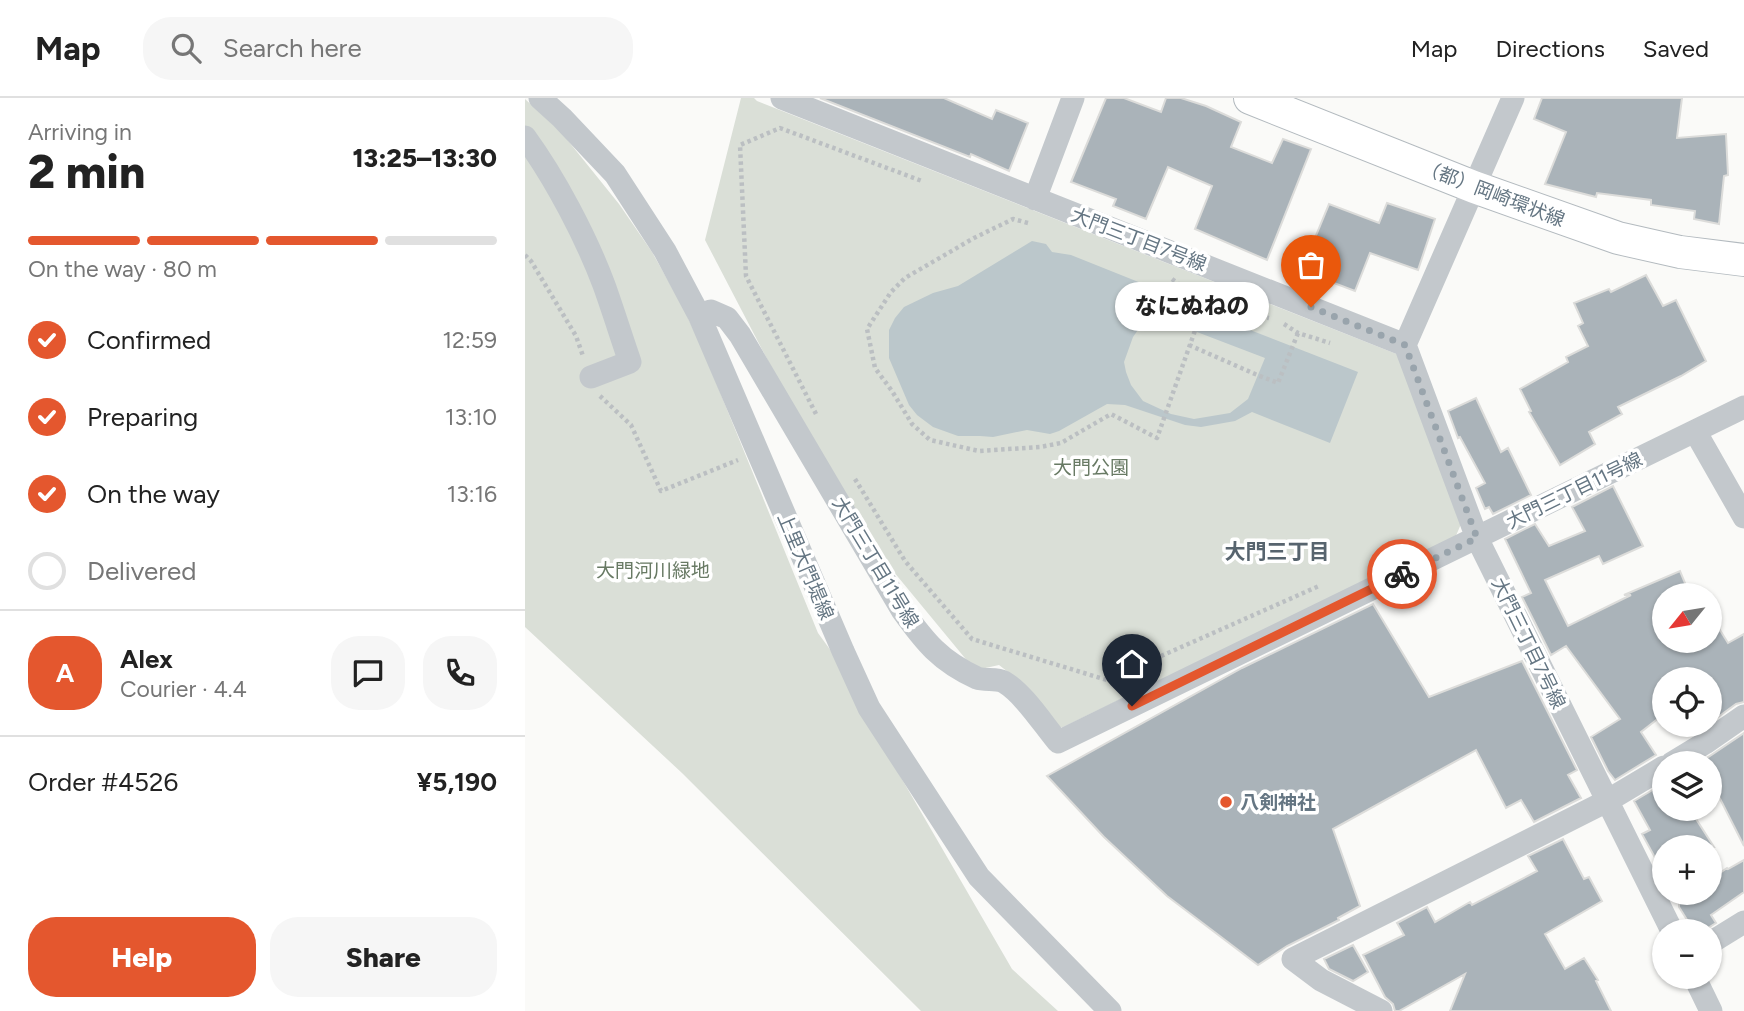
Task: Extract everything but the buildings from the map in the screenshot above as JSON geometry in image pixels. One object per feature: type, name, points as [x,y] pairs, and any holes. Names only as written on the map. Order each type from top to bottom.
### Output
[{"type":"street","name":"上里大門堤線","points":[[540,98],[615,174],[665,251],[699,315],[869,708],[979,877],[1109,1011]]},
{"type":"street","name":"大門三丁目7号線","points":[[782,98],[1405,345],[1477,538],[1666,919]]},
{"type":"street","points":[[1035,199],[1073,98]]},
{"type":"street","name":"（都）岡崎環状線","points":[[1250,98],[1474,187],[1618,239],[1681,252],[1744,260]]},
{"type":"street","points":[[1405,345],[1513,98]]},
{"type":"street","points":[[525,136],[575,220],[603,282],[630,362],[591,377]]},
{"type":"street","name":"大門三丁目11号線","points":[[699,315],[711,311],[727,318],[740,335],[902,610],[924,640],[948,663],[981,679],[1002,681],[1021,698],[1058,742],[1744,407]]},
{"type":"street","points":[[1695,430],[1744,517]]},
{"type":"street","points":[[1692,751],[1744,716]]},
{"type":"street","points":[[1381,1011],[1321,980],[1293,959],[1607,801],[1652,774]]},
{"type":"street","points":[[1722,936],[1744,922]]},
{"type":"street","points":[[1700,989],[1711,1011]]},
{"type":"path","points":[[819,418],[746,276],[740,145],[779,128],[931,185]]},
{"type":"path","points":[[1006,213],[1033,223],[1013,219],[905,278],[891,292],[867,329],[875,368],[912,425],[930,440],[979,451],[1040,447],[1061,443],[1111,414],[1157,438],[1203,307]]},
{"type":"path","points":[[1169,277],[1204,303],[1276,319],[1298,333],[1334,344]]},
{"type":"path","points":[[1189,345],[1278,383],[1298,333]]},
{"type":"path","points":[[661,491],[758,452]]},
{"type":"path","points":[[854,478],[905,561],[972,639],[1107,680],[1321,585]]},
{"type":"green space","name":"大門公園","points":[[741,98],[754,98],[1399,355],[1461,524],[1455,538],[1057,728],[1021,682],[999,665],[981,669],[969,663],[884,560],[803,428],[705,240]]},
{"type":"green space","name":"大門河川緑地","points":[[525,99],[561,132],[619,204],[652,252],[684,309],[704,353],[818,633],[842,666],[863,712],[1012,969],[1058,1011],[921,1011],[682,773],[525,627]]},
{"type":"shaded area","points":[[1032,241],[1046,244],[1052,252],[1071,255],[1161,291],[1214,316],[1358,372],[1330,443],[1252,412],[1235,421],[1201,427],[1185,425],[1125,405],[1107,404],[1050,434],[1027,430],[993,437],[958,436],[933,427],[909,405],[889,358],[889,330],[904,307],[933,293],[958,286]],"holes":[[[1155,316],[1265,358],[1248,399],[1230,413],[1194,419],[1171,414],[1143,401],[1131,385],[1124,362],[1133,337],[1140,327]]]},
{"type":"way so far","points":[[1311,307],[1405,345],[1477,538],[1402,574]]},
{"type":"place","name":"なにぬねの","points":[[1311,307]]},
{"type":"place","name":"八剣神社","points":[[1226,802]]},
{"type":"district","name":"大門三丁目","points":[[1277,552]]},
{"type":"route","points":[[1132,706],[1402,574]]}]
